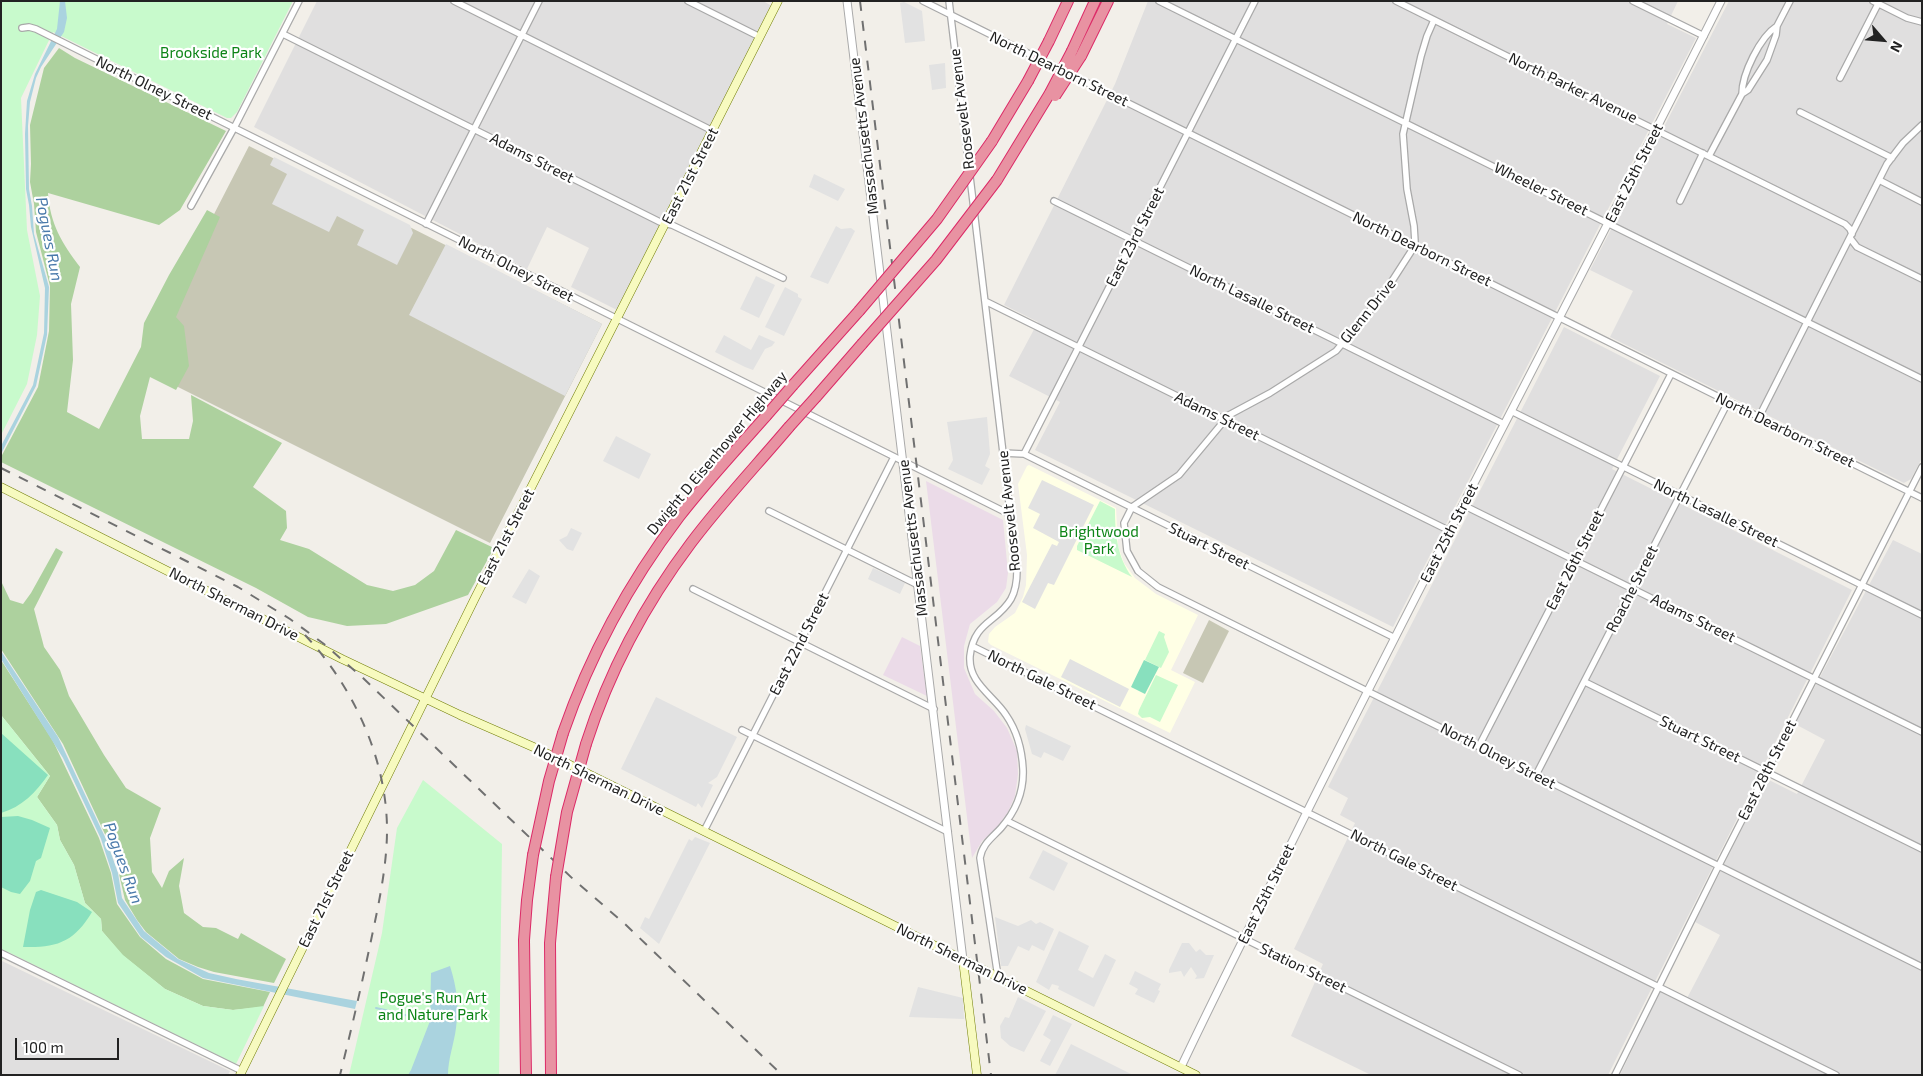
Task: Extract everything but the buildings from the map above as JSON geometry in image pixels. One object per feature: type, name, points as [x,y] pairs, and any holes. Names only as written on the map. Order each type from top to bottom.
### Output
[{"type":"highway","points":[[1049,40],[1062,1]]},
{"type":"highway","name":"Dwight D Eisenhower Highway","points":[[526,1075],[524,940],[533,855],[549,781],[563,733],[578,691],[596,652],[643,567],[689,504],[937,219],[992,141],[1028,81],[1068,1]]},
{"type":"highway","points":[[1076,53],[1095,1]]},
{"type":"highway","points":[[551,1075],[550,943],[556,877],[565,819],[597,711],[637,626],[663,583],[706,524],[936,260],[997,180],[1052,95],[1108,1]]},
{"type":"main road","name":"East 21st Street","points":[[241,1073],[475,598],[778,1]]},
{"type":"main road","name":"North Sherman Drive","points":[[1,487],[342,659],[531,746],[1196,1075]]},
{"type":"main road","name":"Massachusetts Avenue","points":[[964,960],[977,1075]]},
{"type":"street","points":[[191,206],[234,128],[299,1]]},
{"type":"street","points":[[454,1],[713,131]]},
{"type":"street","points":[[426,224],[539,1]]},
{"type":"street","points":[[688,1],[760,37]]},
{"type":"street","name":"Massachusetts Avenue","points":[[847,1],[964,960]]},
{"type":"street","name":"North Dearborn Street","points":[[922,1],[1922,498]]},
{"type":"street","name":"Roosevelt Avenue","points":[[949,1],[1017,570],[1015,590],[1006,606],[981,627],[972,646]]},
{"type":"street","name":"Wheeler Street","points":[[1159,1],[1922,379]]},
{"type":"street","name":"East 23rd Street","points":[[1024,454],[1255,1]]},
{"type":"street","name":"North Parker Avenue","points":[[1396,1],[1845,224],[1850,229],[1851,236],[1857,247],[1922,279]]},
{"type":"street","points":[[1633,1],[1704,36]]},
{"type":"street","name":"East 25th Street","points":[[1181,1068],[1367,690],[1722,1]]},
{"type":"street","points":[[1680,201],[1742,94],[1748,90],[1767,60],[1776,35],[1777,26],[1790,1]]},
{"type":"street","points":[[1840,78],[1875,2],[1907,18],[1922,22]]},
{"type":"street","points":[[1414,245],[1414,226],[1407,188],[1403,134],[1421,56],[1434,20]]},
{"type":"street","points":[[1742,94],[1742,86],[1755,54],[1770,31],[1777,26]]},
{"type":"street","name":"North Olney Street","points":[[22,28],[29,27],[50,35],[616,320],[749,383],[1011,515]]},
{"type":"street","name":"Adams Street","points":[[283,34],[665,224],[672,225],[783,278]]},
{"type":"street","points":[[1800,112],[1892,158]]},
{"type":"street","points":[[1759,417],[1879,180],[1892,158],[1908,138],[1922,125]]},
{"type":"street","points":[[1879,180],[1922,202]]},
{"type":"street","name":"North Lasalle Street","points":[[1054,201],[1504,424]]},
{"type":"street","name":"Glenn Drive","points":[[1132,507],[1179,474],[1229,415],[1270,393],[1328,356],[1343,344],[1383,295],[1414,245]]},
{"type":"street","name":"Adams Street","points":[[985,301],[1450,531]]},
{"type":"street","name":"East 26th Street","points":[[1478,746],[1671,374]]},
{"type":"street","name":"Roache Street","points":[[1536,775],[1728,402]]},
{"type":"street","name":"North Lasalle Street","points":[[1512,410],[1922,615]]},
{"type":"street","points":[[1003,453],[1024,454]]},
{"type":"street","name":"Stuart Street","points":[[1024,454],[1394,638]]},
{"type":"street","name":"East 22nd Street","points":[[704,831],[894,457]]},
{"type":"street","name":"East 28th Street","points":[[1615,1075],[1718,866],[1922,467]]},
{"type":"street","name":"Adams Street","points":[[1464,504],[1922,732]]},
{"type":"street","name":"North Olney Street","points":[[1132,507],[1124,523],[1127,551],[1135,567],[1150,583],[1922,967]]},
{"type":"street","points":[[769,511],[918,585]]},
{"type":"street","points":[[692,589],[934,709]]},
{"type":"street","points":[[972,646],[970,660],[974,675],[978,683],[1011,722],[1022,758],[1022,788],[1018,802],[1007,821],[987,842],[981,854],[984,889],[998,977]]},
{"type":"street","name":"North Gale Street","points":[[972,646],[1836,1075]]},
{"type":"street","name":"Stuart Street","points":[[1584,682],[1922,849]]},
{"type":"street","points":[[742,730],[948,832]]},
{"type":"street","name":"Station Street","points":[[1007,821],[1519,1075]]},
{"type":"street","points":[[1,954],[241,1073]]},
{"type":"shaded area","points":[[317,1],[763,1],[772,6],[617,310],[571,287],[589,248],[547,227],[527,269],[254,127]]},
{"type":"shaded area","points":[[1148,1],[1678,1],[1667,24],[1696,38],[1393,627],[1035,450],[1060,402],[1009,376],[1038,322],[1004,305],[1115,84]]},
{"type":"shaded area","points":[[1729,1],[1922,1],[1922,458],[1911,479],[1904,483],[1610,337],[1633,291],[1590,270]]},
{"type":"shaded area","points":[[904,2],[922,11],[925,41],[905,43],[900,3]]},
{"type":"shaded area","points":[[945,63],[946,88],[932,90],[929,65]]},
{"type":"shaded area","points":[[249,146],[602,324],[490,543],[136,366]]},
{"type":"shaded area","points":[[274,157],[410,225],[413,233],[397,265],[357,245],[364,230],[337,216],[329,232],[272,204],[287,174],[270,165]]},
{"type":"shaded area","points":[[814,174],[845,189],[838,201],[809,187]]},
{"type":"shaded area","points":[[836,226],[841,229],[851,228],[855,231],[828,284],[810,277]]},
{"type":"shaded area","points":[[446,244],[602,324],[565,396],[409,315]]},
{"type":"shaded area","points":[[756,276],[775,285],[759,318],[740,309]]},
{"type":"shaded area","points":[[785,287],[798,294],[798,297],[802,299],[784,336],[765,327]]},
{"type":"shaded area","points":[[1564,327],[1660,376],[1612,469],[1852,590],[1608,1075],[1371,1075],[1291,1036],[1323,964],[1294,949],[1355,823],[1340,815],[1348,798],[1328,787]]},
{"type":"shaded area","points":[[724,335],[751,350],[759,335],[775,342],[772,346],[765,349],[753,370],[715,352]]},
{"type":"shaded area","points":[[987,417],[990,454],[985,466],[990,469],[982,485],[948,469],[953,460],[947,422]]},
{"type":"shaded area","points":[[616,436],[651,454],[639,479],[603,461]]},
{"type":"shaded area","points":[[1029,465],[1116,508],[1118,546],[1124,563],[1135,578],[1156,594],[1198,615],[1171,670],[1195,682],[1170,733],[988,642],[989,634],[995,627],[1015,613],[1023,597],[1026,585],[1027,555],[1018,484]]},
{"type":"shaded area","points":[[1042,480],[1094,505],[1054,585],[1048,583],[1035,609],[1022,602],[1052,544],[1057,546],[1059,542],[1033,528],[1040,514],[1028,508]]},
{"type":"shaded area","points":[[926,481],[1003,520],[1008,573],[1006,588],[997,602],[970,624],[964,646],[964,668],[975,694],[994,711],[1007,728],[1017,751],[1018,774],[1015,796],[1008,812],[996,829],[982,841],[972,858]]},
{"type":"shaded area","points":[[571,528],[582,533],[573,551],[567,549],[559,540],[567,536]]},
{"type":"shaded area","points":[[1893,540],[1922,554],[1922,1075],[1620,1075],[1660,992],[1684,1004],[1720,935],[1695,922],[1767,779],[1797,794],[1825,740],[1795,724]]},
{"type":"shaded area","points":[[873,568],[905,583],[900,594],[868,579]]},
{"type":"shaded area","points":[[529,569],[540,576],[526,604],[512,597]]},
{"type":"shaded area","points":[[1209,620],[1229,631],[1203,683],[1183,673]]},
{"type":"shaded area","points":[[902,637],[920,646],[927,696],[883,675]]},
{"type":"shaded area","points":[[1070,659],[1129,689],[1120,707],[1061,677]]},
{"type":"shaded area","points":[[656,697],[737,737],[717,777],[708,783],[713,785],[702,808],[698,803],[696,807],[621,769]]},
{"type":"shaded area","points":[[1026,725],[1071,746],[1063,761],[1044,752],[1041,758],[1032,754],[1025,729]]},
{"type":"shaded area","points":[[695,837],[710,843],[659,944],[640,928],[645,917],[649,919],[689,839],[692,841]]},
{"type":"shaded area","points":[[1043,850],[1068,863],[1054,891],[1029,878]]},
{"type":"shaded area","points":[[995,917],[1018,926],[1031,920],[1036,924],[1040,922],[1054,929],[1044,951],[1032,945],[1029,951],[1018,946],[1008,966],[1001,966]]},
{"type":"shaded area","points":[[1059,931],[1089,946],[1078,970],[1093,978],[1105,954],[1116,960],[1094,1007],[1058,989],[1059,986],[1052,984],[1049,990],[1036,982]]},
{"type":"shaded area","points":[[1182,943],[1189,943],[1196,952],[1200,949],[1206,955],[1214,955],[1204,978],[1195,979],[1197,976],[1191,967],[1184,977],[1181,971],[1169,973]]},
{"type":"shaded area","points":[[2,961],[230,1071],[228,1075],[1,1075]]},
{"type":"shaded area","points":[[1135,971],[1161,984],[1154,1003],[1135,994],[1138,989],[1129,984]]},
{"type":"shaded area","points":[[918,987],[963,998],[964,1019],[909,1017]]},
{"type":"shaded area","points":[[1018,997],[1046,1011],[1024,1052],[1010,1046],[1001,1038],[1000,1026],[1005,1017],[1009,1018]]},
{"type":"shaded area","points":[[1053,1015],[1072,1024],[1050,1066],[1040,1061],[1051,1040],[1043,1035]]},
{"type":"shaded area","points":[[1071,1044],[1133,1075],[1055,1075]]},
{"type":"green space","name":"Brookside Park","points":[[1,1],[293,1],[237,112],[231,118],[227,118],[53,32],[21,98],[27,230],[40,296],[37,335],[27,384],[1,435]]},
{"type":"green space","points":[[59,48],[75,58],[226,131],[180,210],[159,225],[48,193],[54,224],[80,267],[71,304],[73,360],[67,412],[99,429],[141,347],[144,323],[169,275],[207,210],[220,217],[176,317],[184,326],[189,366],[176,390],[150,377],[140,416],[142,439],[189,439],[193,421],[191,395],[282,443],[253,487],[286,511],[287,528],[280,540],[309,549],[367,585],[393,591],[415,585],[434,571],[456,530],[494,548],[468,595],[386,624],[347,626],[308,617],[256,588],[1,462],[1,457],[38,387],[49,331],[50,286],[36,232],[30,182],[30,125],[44,68]]},
{"type":"green space","name":"Brightwood Park","points":[[1100,501],[1115,509],[1120,553],[1132,577],[1077,550],[1077,546]]},
{"type":"green space","points":[[56,548],[63,552],[34,609],[44,647],[60,670],[69,696],[126,788],[161,808],[150,838],[152,872],[162,888],[169,871],[184,858],[179,886],[184,913],[203,927],[216,928],[238,939],[241,933],[286,959],[274,983],[214,972],[179,959],[146,932],[125,900],[110,845],[63,744],[1,649],[1,581],[10,600],[23,604]]},
{"type":"green space","points":[[1159,631],[1165,634],[1164,637],[1169,652],[1161,668],[1145,660]]},
{"type":"green space","points":[[1,660],[53,741],[99,838],[111,873],[117,904],[140,937],[166,959],[203,979],[270,992],[263,1007],[233,1010],[203,1006],[165,989],[122,955],[102,931],[101,919],[85,903],[74,865],[60,840],[57,825],[37,797],[50,776],[1,715]]},
{"type":"green space","points":[[1144,660],[1159,667],[1145,694],[1131,687]]},
{"type":"green space","points":[[1156,675],[1178,685],[1160,722],[1150,717],[1142,718],[1138,714]]},
{"type":"green space","points":[[1,715],[50,776],[37,797],[57,825],[60,840],[74,865],[85,903],[101,919],[102,931],[123,955],[165,989],[203,1006],[233,1010],[264,1006],[236,1064],[8,952],[1,962]]},
{"type":"green space","points":[[1,733],[48,775],[39,787],[22,803],[1,813]]},
{"type":"green space","name":"Pogue's Run Art and Nature Park","points":[[423,780],[502,844],[499,1075],[349,1075],[382,933],[397,828]]},
{"type":"green space","points":[[18,816],[50,828],[41,858],[36,861],[30,881],[20,894],[1,887],[1,817]]},
{"type":"green space","points":[[41,890],[77,902],[92,912],[78,930],[64,941],[46,946],[23,947],[30,910],[36,892]]},
{"type":"water","points":[[60,1],[65,1],[67,18],[64,32],[36,78],[30,102],[28,126],[29,189],[34,234],[49,287],[47,335],[36,386],[1,454],[1,446],[33,385],[44,333],[45,288],[31,227],[26,189],[25,134],[27,101],[35,74],[57,29]]},
{"type":"water","points":[[1,651],[58,737],[106,839],[118,873],[122,898],[144,931],[178,959],[209,973],[357,1001],[355,1009],[203,978],[166,957],[141,937],[118,903],[112,873],[101,839],[63,758],[1,659]]},
{"type":"water","points":[[450,966],[456,989],[457,1011],[448,1075],[408,1075],[430,1021],[431,973]]},
{"type":"waterway","name":"Pogues Run","points":[[376,1008],[398,1013]]},
{"type":"waterway","name":"Pogues Run","points":[[405,1015],[417,1018]]},
{"type":"waterway","name":"Pogues Run","points":[[424,1019],[430,1021]]},
{"type":"railway","points":[[860,1],[991,1075]]},
{"type":"railway","points":[[1,468],[238,587],[290,619],[324,644],[363,678],[573,879],[625,924],[782,1075]]},
{"type":"railway","points":[[305,635],[338,677],[364,725],[374,751],[385,803],[387,842],[381,893],[340,1075]]}]
